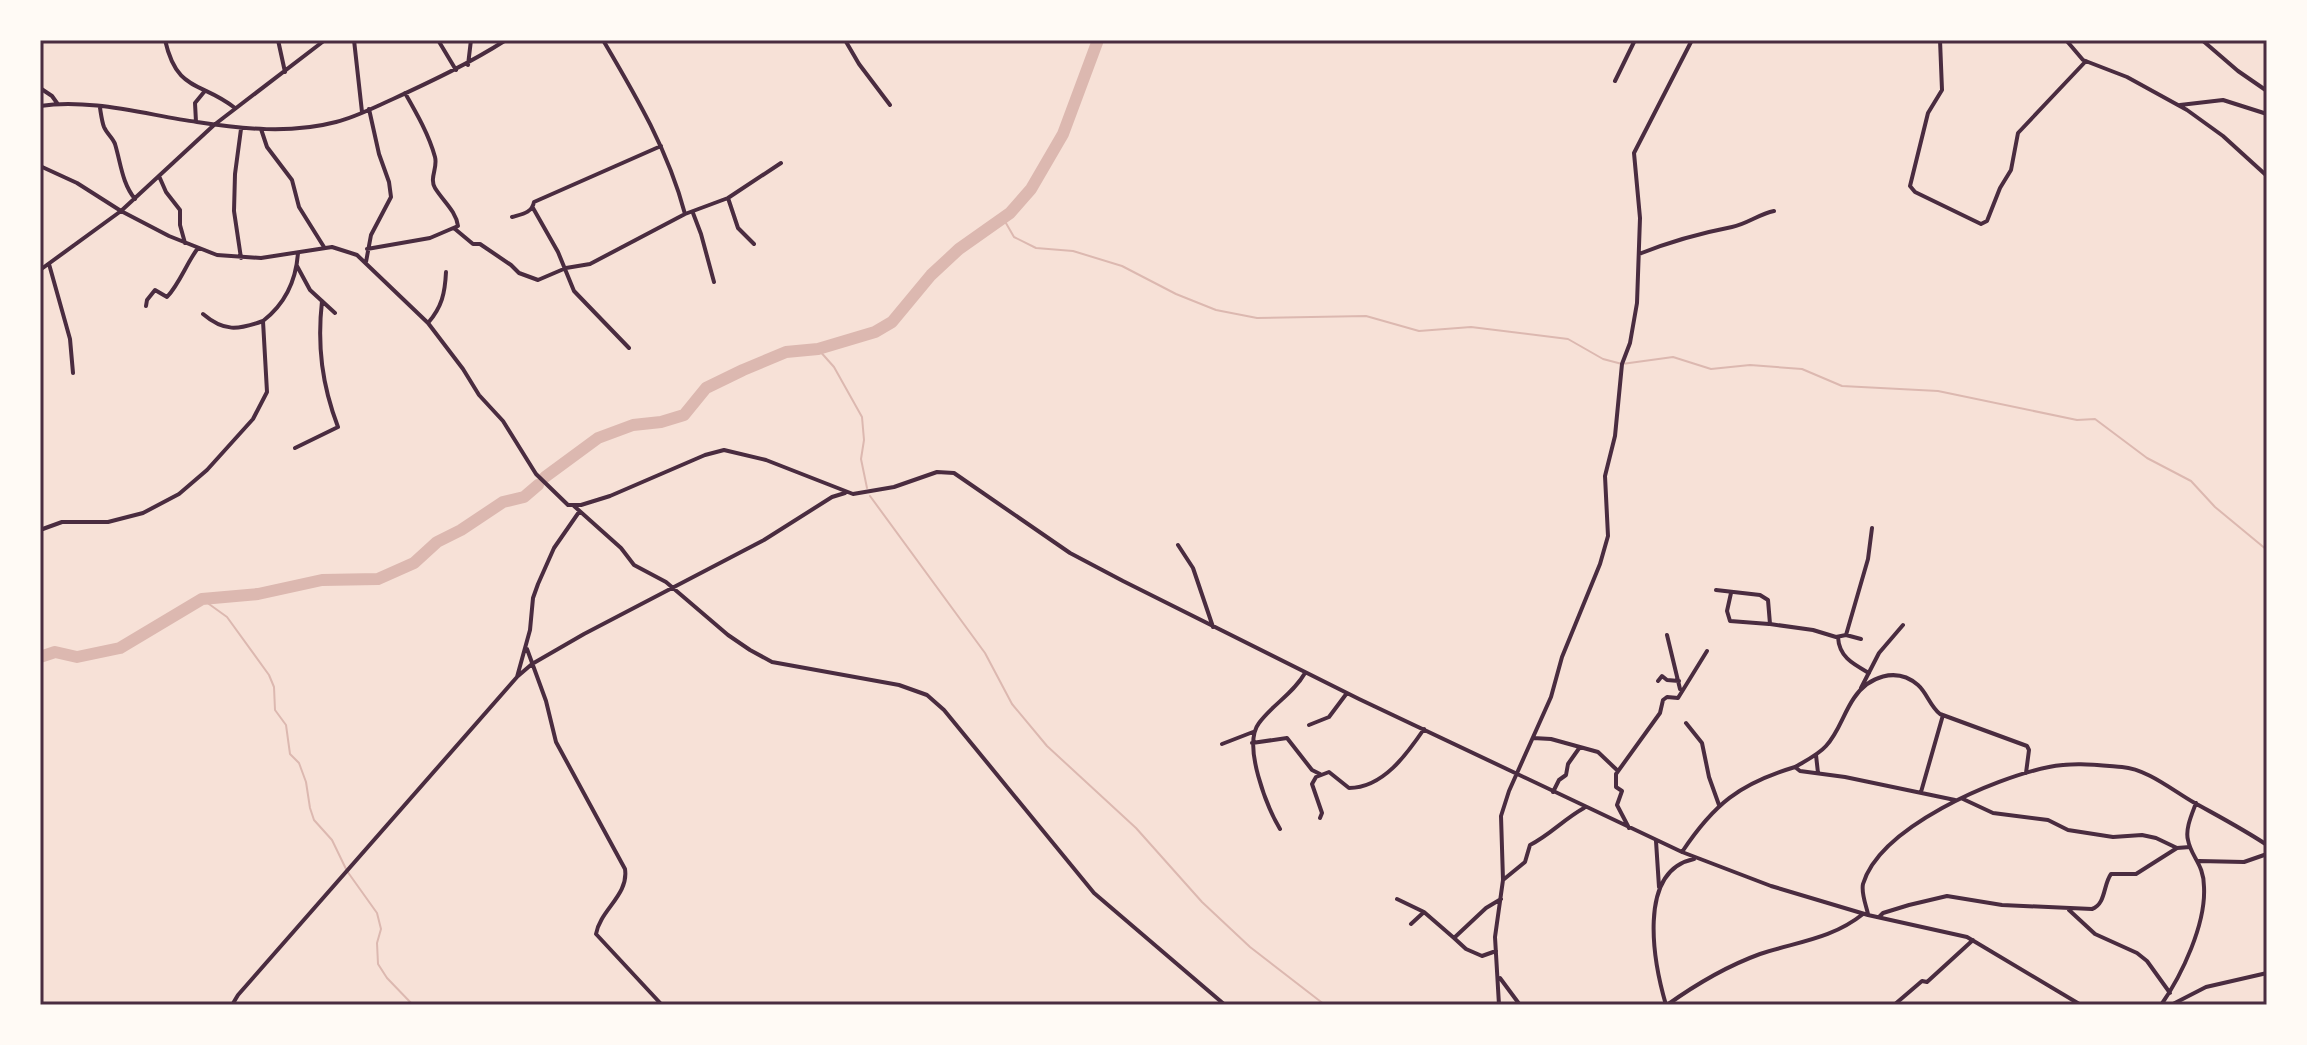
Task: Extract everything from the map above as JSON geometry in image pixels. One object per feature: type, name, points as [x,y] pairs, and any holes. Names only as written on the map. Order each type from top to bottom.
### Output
[{"type":"street","points":[[165,40],[178,75],[235,108]]},
{"type":"street","points":[[278,40],[285,72]]},
{"type":"street","points":[[40,270],[121,211],[214,125],[325,40]]},
{"type":"street","points":[[354,40],[362,112]]},
{"type":"street","points":[[438,40],[456,70]]},
{"type":"street","points":[[468,65],[471,40]]},
{"type":"street","points":[[40,106],[57,103],[148,112],[241,129],[336,122],[468,65],[506,40]]},
{"type":"street","points":[[603,40],[640,102],[661,146],[685,214]]},
{"type":"street","points":[[845,40],[890,105]]},
{"type":"street","points":[[1615,81],[1635,40]]},
{"type":"street","points":[[1499,1005],[1495,937],[1503,880],[1501,816],[1551,697],[1562,657],[1606,546],[1609,518],[1605,476],[1615,436],[1622,364],[1633,333],[1639,254],[1640,218],[1634,153],[1692,40]]},
{"type":"street","points":[[1940,40],[1942,90],[1928,113],[1910,186],[1915,192],[1981,224],[1987,221],[2011,170],[2018,133],[2086,61]]},
{"type":"street","points":[[2066,40],[2072,50],[2086,61],[2127,77],[2180,105],[2223,136],[2267,176]]},
{"type":"street","points":[[2202,40],[2231,66],[2267,91]]},
{"type":"street","points":[[40,88],[57,103]]},
{"type":"street","points":[[196,122],[195,103],[204,92]]},
{"type":"street","points":[[367,249],[430,238],[455,229],[458,221],[432,181],[437,160],[421,120],[405,93]]},
{"type":"street","points":[[2180,105],[2223,100],[2267,114]]},
{"type":"street","points":[[100,108],[104,127],[114,142],[123,170],[124,185],[135,199]]},
{"type":"street","points":[[366,262],[367,249],[391,197],[369,109]]},
{"type":"street","points":[[241,129],[234,211],[241,258]]},
{"type":"street","points":[[261,129],[267,147],[292,180],[299,207],[324,247]]},
{"type":"street","points":[[629,348],[574,291],[566,268],[533,208],[534,202],[661,146]]},
{"type":"street","points":[[455,229],[523,276],[538,280],[566,268],[590,264],[685,214],[728,198],[781,163]]},
{"type":"street","points":[[40,166],[77,183],[121,211],[217,255],[241,258],[298,253],[324,247],[347,250],[366,262],[428,323],[479,395],[503,421],[536,474],[562,501],[574,506],[621,548],[639,569],[661,579],[728,635],[772,662],[899,685],[927,695],[944,710],[1094,893],[1225,1005]]},
{"type":"street","points":[[159,176],[166,192],[180,210],[180,225],[186,243]]},
{"type":"street","points":[[728,198],[738,228],[754,244]]},
{"type":"street","points":[[512,217],[533,208]]},
{"type":"street","points":[[1639,254],[1669,243],[1735,227],[1760,213],[1774,211]]},
{"type":"street","points":[[693,213],[714,282]]},
{"type":"street","points":[[146,306],[155,290],[167,297],[198,248]]},
{"type":"street","points":[[203,314],[214,324],[241,329],[263,321],[284,301],[297,266],[298,253]]},
{"type":"street","points":[[49,264],[70,339],[73,373]]},
{"type":"street","points":[[297,266],[310,290],[335,313]]},
{"type":"street","points":[[428,323],[445,294],[446,272]]},
{"type":"street","points":[[295,448],[338,427],[325,392],[321,366],[319,328],[322,301]]},
{"type":"street","points":[[40,530],[62,522],[108,522],[143,513],[179,494],[207,470],[253,419],[267,392],[263,321]]},
{"type":"street","points":[[574,506],[610,496],[705,455],[724,450],[766,460],[847,492]]},
{"type":"street","points":[[232,1005],[517,677],[532,664],[764,540],[832,497],[847,492],[872,492],[937,472],[954,473],[1070,553],[1305,673],[1584,808],[1696,858],[1771,886],[1866,914],[1953,932],[1973,940],[2081,1005]]},
{"type":"street","points":[[517,677],[538,584],[554,548],[579,512]]},
{"type":"street","points":[[1846,635],[1868,559],[1872,528]]},
{"type":"street","points":[[1178,545],[1193,568],[1213,627]]},
{"type":"street","points":[[1716,590],[1760,595],[1768,600],[1770,624]]},
{"type":"street","points":[[1731,593],[1727,611],[1730,621],[1770,624],[1861,639]]},
{"type":"street","points":[[1682,852],[1702,822],[1719,805],[1765,776],[1795,767],[1823,750],[1835,735],[1879,653],[1903,625]]},
{"type":"street","points":[[1667,635],[1681,692]]},
{"type":"street","points":[[1838,637],[1842,653],[1869,673]]},
{"type":"street","points":[[526,646],[546,701],[556,742],[625,869],[625,882],[596,934],[662,1005]]},
{"type":"street","points":[[1629,828],[1617,805],[1622,791],[1616,787],[1616,774],[1660,713],[1663,700],[1667,697],[1676,699],[1707,651]]},
{"type":"street","points":[[1280,829],[1272,816],[1257,771],[1253,732],[1298,685],[1305,673]]},
{"type":"street","points":[[1858,693],[1881,675],[1897,676],[1917,685],[1933,709],[1943,715],[2027,746],[2026,773]]},
{"type":"street","points":[[1658,681],[1662,676],[1667,680],[1679,681]]},
{"type":"street","points":[[1309,725],[1329,717],[1347,693]]},
{"type":"street","points":[[1921,792],[1943,715]]},
{"type":"street","points":[[1686,723],[1702,743],[1719,805]]},
{"type":"street","points":[[1320,818],[1322,813],[1312,784],[1320,774],[1329,772],[1349,788],[1365,786],[1390,770],[1424,729]]},
{"type":"street","points":[[1222,744],[1253,732]]},
{"type":"street","points":[[1252,743],[1287,738],[1312,770],[1320,774]]},
{"type":"street","points":[[1533,738],[1551,739],[1605,756],[1618,771]]},
{"type":"street","points":[[1553,792],[1559,780],[1566,775],[1568,764],[1580,747]]},
{"type":"street","points":[[1816,754],[1818,773]]},
{"type":"street","points":[[1866,914],[1862,888],[1883,850],[1915,822],[1960,799],[2046,767],[2077,763],[2124,767],[2155,779],[2267,845]]},
{"type":"street","points":[[1795,767],[1800,771],[1960,799],[1993,813],[2048,820],[2068,830],[2113,837],[2142,835],[2177,848]]},
{"type":"street","points":[[2161,1005],[2185,963],[2202,907],[2205,888],[2199,861],[2190,847],[2187,834],[2196,803]]},
{"type":"street","points":[[1503,880],[1525,862],[1530,845],[1544,839],[1584,808]]},
{"type":"street","points":[[1656,841],[1659,889]]},
{"type":"street","points":[[1879,917],[1883,913],[1947,896],[2002,905],[2068,909],[2098,907],[2111,874],[2136,874],[2177,848],[2190,847]]},
{"type":"street","points":[[2199,861],[2244,862],[2267,854]]},
{"type":"street","points":[[1696,858],[1675,865],[1656,898],[1655,955],[1667,1005],[1691,988],[1745,960],[1821,938],[1866,914]]},
{"type":"street","points":[[1397,899],[1424,912],[1466,949],[1482,956],[1489,951],[1497,951]]},
{"type":"street","points":[[1454,938],[1486,908],[1501,899]]},
{"type":"street","points":[[2068,909],[2095,934],[2137,953],[2147,961],[2170,993]]},
{"type":"street","points":[[1411,924],[1424,912]]},
{"type":"street","points":[[1894,1005],[1922,981],[1927,982],[1973,940]]},
{"type":"street","points":[[2171,1005],[2206,987],[2267,973]]},
{"type":"street","points":[[1498,976],[1520,1005]]},
{"type":"waterway","points":[[545,477],[598,438],[633,425],[661,422],[684,415],[706,388],[743,370],[786,352],[818,349],[875,332],[892,322],[931,275],[959,249],[1010,213],[1031,189],[1063,134],[1098,40]]},
{"type":"waterway","points":[[1003,218],[1014,237],[1036,248],[1073,251],[1122,266],[1176,294],[1216,310],[1257,318],[1366,316],[1419,331],[1471,327],[1568,339],[1603,359],[1622,364],[1673,357],[1711,369],[1750,365],[1802,369],[1842,386],[1938,391],[2077,420],[2095,419],[2147,458],[2191,481],[2215,507],[2267,550]]},
{"type":"waterway","points":[[818,349],[834,367],[862,417],[864,440],[861,459],[867,488]]},
{"type":"waterway","points":[[40,657],[55,652],[77,657],[120,648],[202,599],[258,594],[322,580],[378,579],[414,563],[437,542],[503,502],[524,497],[538,485]]},
{"type":"waterway","points":[[870,496],[985,653],[1012,704],[1047,746],[1136,828],[1202,902],[1250,947],[1325,1005]]},
{"type":"waterway","points":[[202,599],[227,617],[269,675],[274,687],[275,710],[286,725],[290,754],[299,763],[306,782],[314,820],[332,840],[347,871],[377,913],[381,929],[377,943],[378,964],[413,1005]]}]
